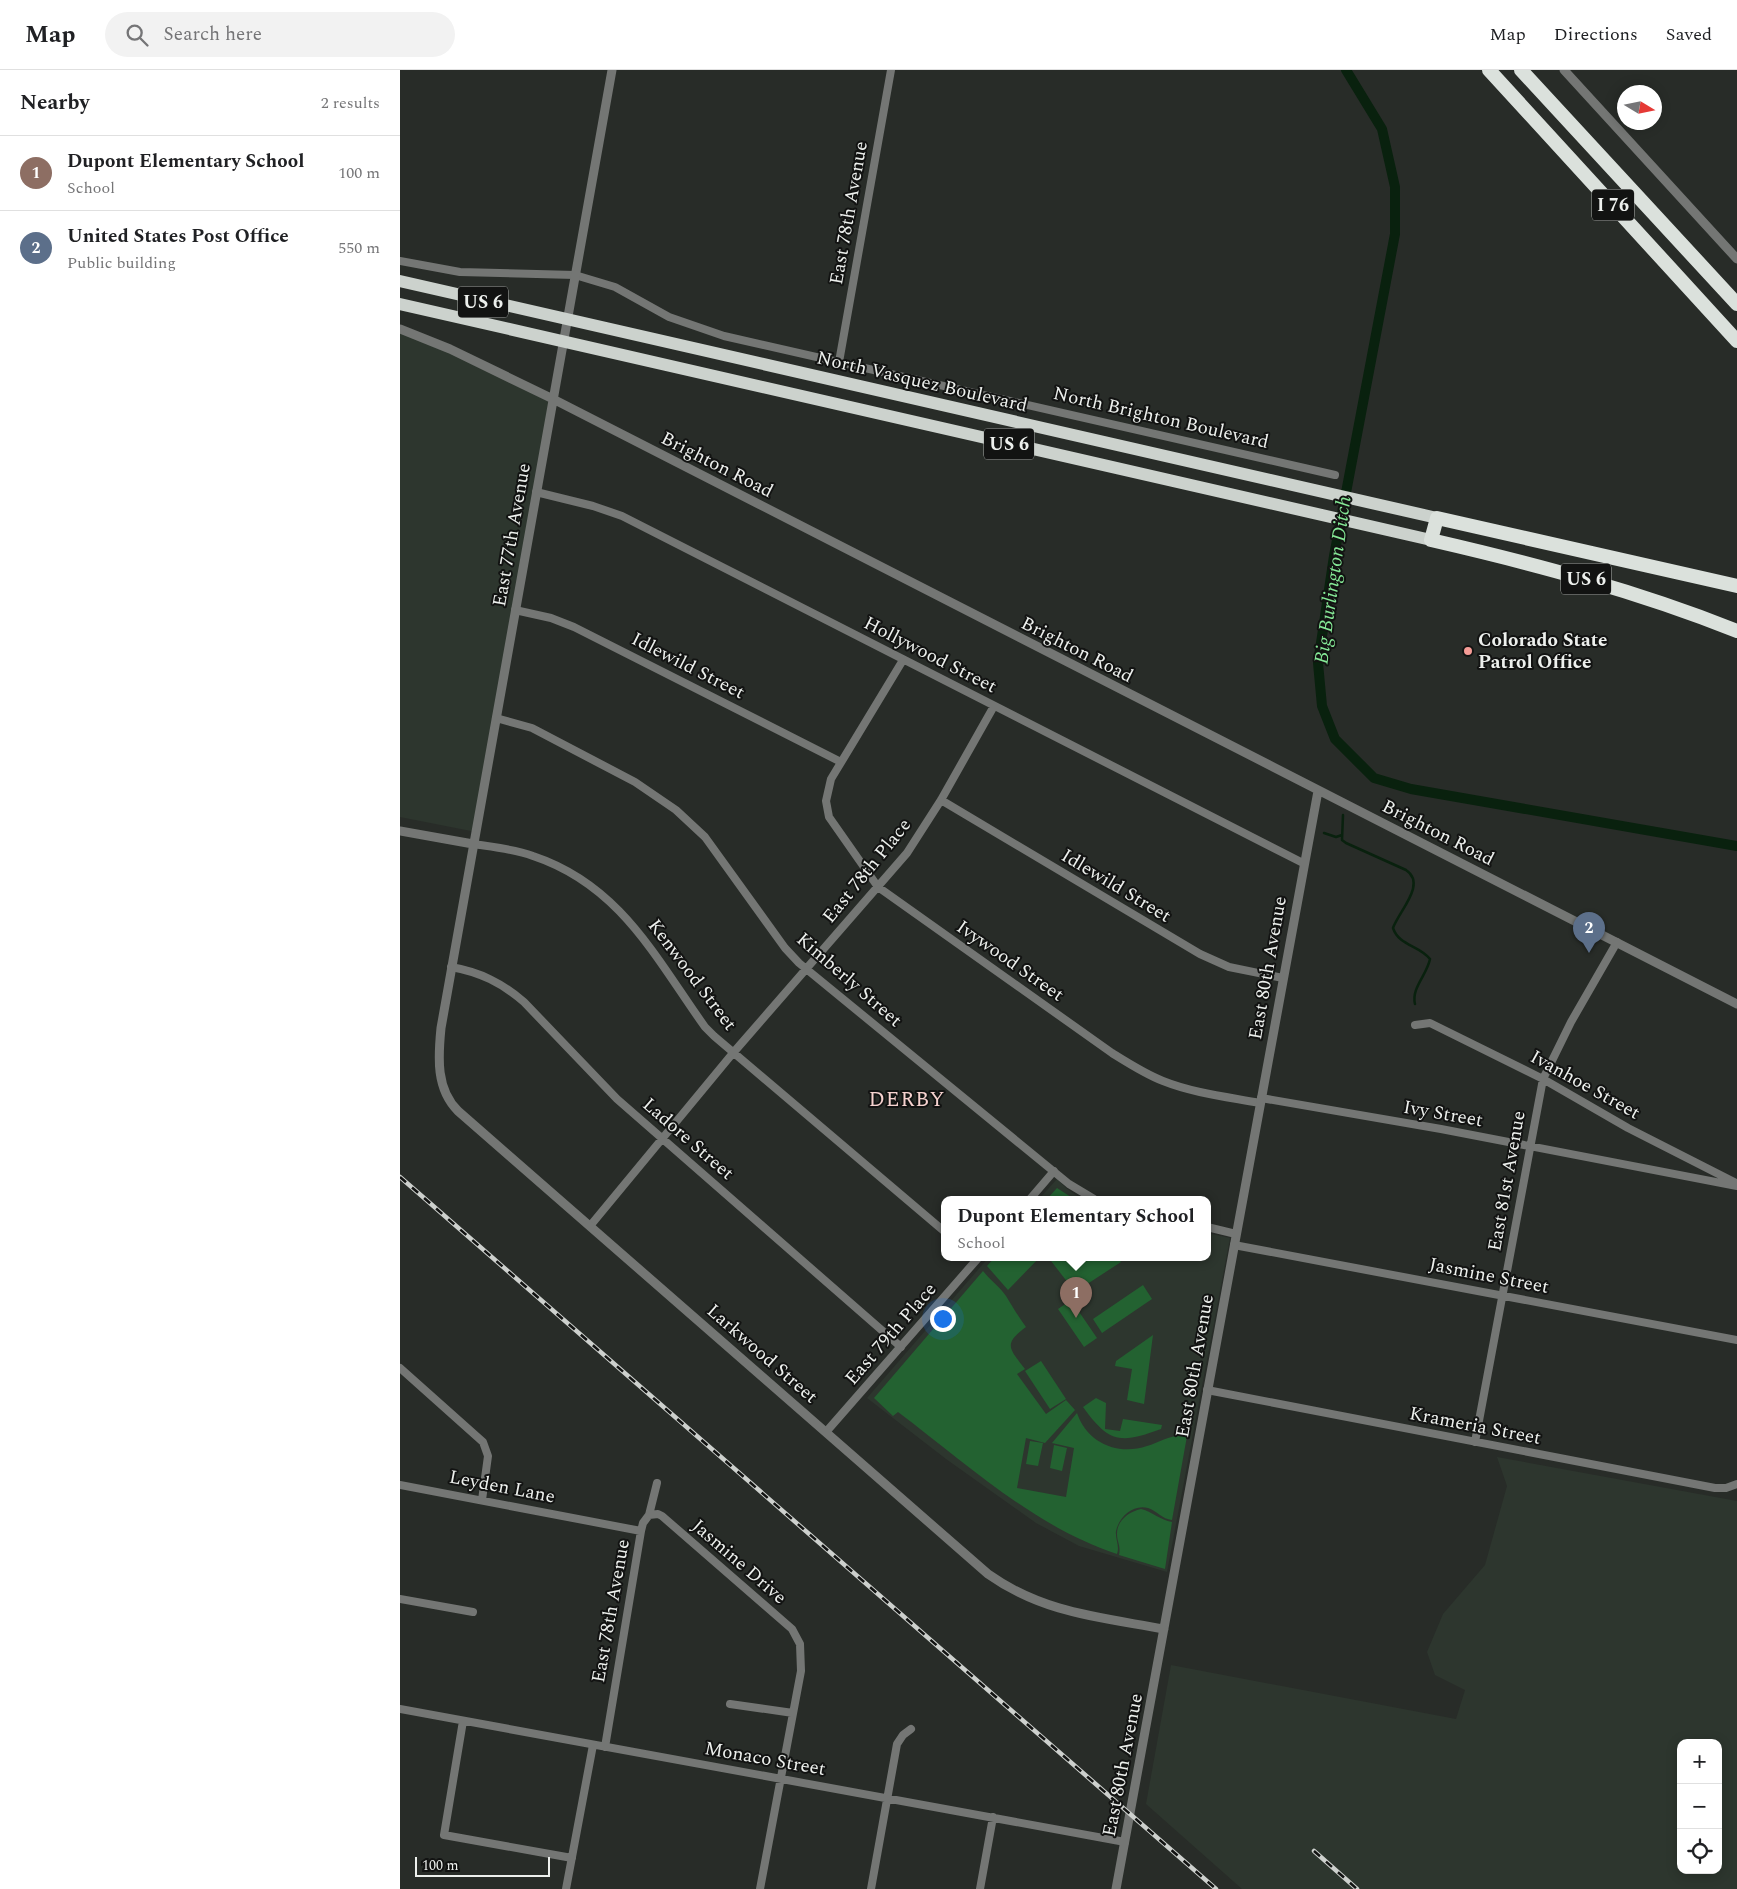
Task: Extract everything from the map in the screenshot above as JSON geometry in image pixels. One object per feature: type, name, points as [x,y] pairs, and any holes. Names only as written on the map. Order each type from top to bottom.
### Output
[{"type":"highway","name":"I 76","points":[[1489,70],[1737,341]]},
{"type":"highway","name":"I 76","points":[[1521,70],[1737,304]]},
{"type":"highway","name":"North Vasquez Boulevard","points":[[400,282],[1437,518]]},
{"type":"highway","name":"US 6","points":[[400,304],[563,343],[1537,564],[1601,583],[1737,631]]},
{"type":"highway","name":"US 6","points":[[1437,518],[1737,586]]},
{"type":"highway","points":[[1431,540],[1437,518]]},
{"type":"street","name":"East 77th Avenue","points":[[445,1005],[612,70]]},
{"type":"street","name":"East 78th Avenue","points":[[839,362],[891,70]]},
{"type":"street","points":[[1564,70],[1737,259]]},
{"type":"street","name":"North Brighton Boulevard","points":[[400,261],[445,271],[575,275],[615,287],[669,317],[706,331],[1335,474]]},
{"type":"street","name":"Brighton Road","points":[[400,330],[450,349],[553,399],[1737,1004]]},
{"type":"street","name":"Hollywood Street","points":[[536,492],[593,506],[622,516],[1303,863]]},
{"type":"street","name":"Idlewild Street","points":[[515,610],[551,618],[574,626],[841,762]]},
{"type":"street","name":"Ivywood Street","points":[[903,660],[841,762],[829,786],[827,809],[833,824],[878,887],[1112,1053],[1141,1070],[1162,1081],[1188,1089],[1261,1100]]},
{"type":"street","name":"East 78th Place","points":[[590,1226],[733,1053],[907,853],[941,800],[994,706]]},
{"type":"street","name":"Kimberly Street","points":[[496,718],[532,728],[636,782],[676,810],[705,837],[785,948],[806,969],[1054,1171],[1090,1196]]},
{"type":"street","name":"East 80th Avenue","points":[[1116,1889],[1303,863],[1318,791]]},
{"type":"street","name":"Idlewild Street","points":[[941,800],[1200,954],[1229,967],[1282,978]]},
{"type":"street","name":"Kenwood Street","points":[[400,831],[520,852],[542,859],[604,894],[637,931],[705,1027],[733,1053],[941,1229]]},
{"type":"street","name":"East 81st Avenue","points":[[1475,1442],[1543,1079],[1571,1022],[1617,942]]},
{"type":"street","name":"Ladore Street","points":[[451,967],[488,978],[509,990],[617,1099],[900,1346]]},
{"type":"street","name":"Larkwood Street","points":[[445,1005],[439,1046],[440,1071],[443,1091],[449,1102],[988,1574],[1020,1595],[1068,1611],[1164,1629]]},
{"type":"street","name":"Ivanhoe Street","points":[[1415,1025],[1430,1023],[1543,1079],[1628,1128],[1737,1184]]},
{"type":"street","name":"Ivy Street","points":[[1261,1100],[1737,1184]]},
{"type":"street","points":[[1033,1196],[1054,1171]]},
{"type":"street","points":[[1211,1228],[1236,1234]]},
{"type":"street","name":"Jasmine Street","points":[[1234,1245],[1737,1340]]},
{"type":"street","name":"East 79th Place","points":[[826,1432],[974,1261]]},
{"type":"street","points":[[400,1368],[483,1442],[488,1456],[482,1500]]},
{"type":"street","name":"Krameria Street","points":[[1207,1390],[1715,1488],[1726,1488],[1737,1484]]},
{"type":"street","name":"East 78th Avenue","points":[[605,1747],[641,1531],[643,1523],[650,1515],[657,1483]]},
{"type":"street","name":"Leyden Lane","points":[[400,1485],[641,1531]]},
{"type":"street","name":"Jasmine Drive","points":[[650,1515],[658,1514],[662,1516],[792,1629],[800,1644],[801,1671],[793,1713]]},
{"type":"street","points":[[400,1599],[473,1612]]},
{"type":"street","points":[[730,1704],[793,1713],[760,1889]]},
{"type":"street","name":"Monaco Street","points":[[400,1709],[1125,1842]]},
{"type":"street","points":[[463,1721],[444,1835],[572,1858]]},
{"type":"street","points":[[871,1889],[897,1744],[911,1730]]},
{"type":"street","points":[[566,1889],[593,1745]]},
{"type":"street","points":[[980,1889],[993,1818]]},
{"type":"shaded area","points":[[400,330],[550,399],[476,832],[400,817]]},
{"type":"shaded area","points":[[1057,1179],[1077,1196],[1042,1196]]},
{"type":"shaded area","points":[[1211,1234],[1230,1238],[1167,1572],[1079,1546],[1036,1523],[946,1459],[867,1398],[986,1261],[1211,1261]]},
{"type":"shaded area","points":[[1497,1457],[1737,1501],[1737,1889],[1242,1889],[1146,1804],[1171,1665],[1456,1719],[1465,1690],[1435,1675],[1427,1652],[1443,1614],[1485,1565],[1507,1486]]},
{"type":"green space","points":[[1057,1188],[1069,1196],[1050,1196]]},
{"type":"green space","points":[[991,1261],[1036,1261],[1008,1290],[987,1266]]},
{"type":"green space","points":[[1051,1261],[1121,1262],[1075,1292]]},
{"type":"green space","points":[[983,1271],[1004,1293],[1026,1327],[1011,1342],[1012,1351],[1025,1369],[1017,1374],[1046,1414],[1066,1400],[1075,1410],[1045,1443],[1026,1438],[1017,1488],[1066,1497],[1074,1448],[1052,1443],[1077,1413],[1088,1432],[1096,1439],[1115,1448],[1136,1449],[1172,1437],[1187,1436],[1172,1520],[1148,1508],[1142,1507],[1132,1510],[1123,1517],[1116,1531],[1117,1554],[1086,1542],[1029,1510],[975,1472],[898,1412],[893,1416],[874,1398]]},
{"type":"green space","points":[[1143,1285],[1152,1299],[1102,1333],[1093,1319]]},
{"type":"green space","points":[[1071,1300],[1097,1338],[1084,1347],[1058,1309]]},
{"type":"green space","points":[[1153,1335],[1144,1404],[1127,1400],[1132,1369],[1115,1366],[1116,1361]]},
{"type":"green space","points":[[1041,1361],[1066,1399],[1050,1409],[1025,1371]]},
{"type":"green space","points":[[1096,1398],[1106,1403],[1105,1429],[1120,1431],[1123,1419],[1162,1425],[1161,1429],[1125,1438],[1108,1434],[1100,1428],[1083,1407]]},
{"type":"green space","points":[[1030,1441],[1043,1443],[1038,1466],[1026,1464]]},
{"type":"green space","points":[[1054,1445],[1067,1448],[1062,1471],[1050,1468]]},
{"type":"green space","points":[[1141,1509],[1172,1522],[1165,1569],[1119,1555],[1117,1529],[1124,1518],[1132,1512]]},
{"type":"waterway","name":"Big Burlington Ditch","points":[[1346,70],[1382,129],[1395,187],[1395,234],[1334,556],[1318,663],[1322,706],[1335,739],[1374,778],[1411,789],[1737,846]]},
{"type":"waterway","points":[[1343,815],[1342,840],[1406,870],[1412,876],[1413,890],[1393,928],[1404,942],[1430,959],[1415,992],[1415,1004]]},
{"type":"waterway","points":[[1324,833],[1336,837],[1342,835]]},
{"type":"railway","points":[[400,1177],[1216,1889]]},
{"type":"railway","points":[[1314,1851],[1357,1889]]},
{"type":"place","name":"Colorado State Patrol Office","points":[[1468,651]]},
{"type":"place","name":"United States Post Office","points":[[1589,953]]},
{"type":"place","name":"Dupont Elementary School","points":[[1076,1318]]},
{"type":"district","name":"DERBY","points":[[907,1100]]}]
